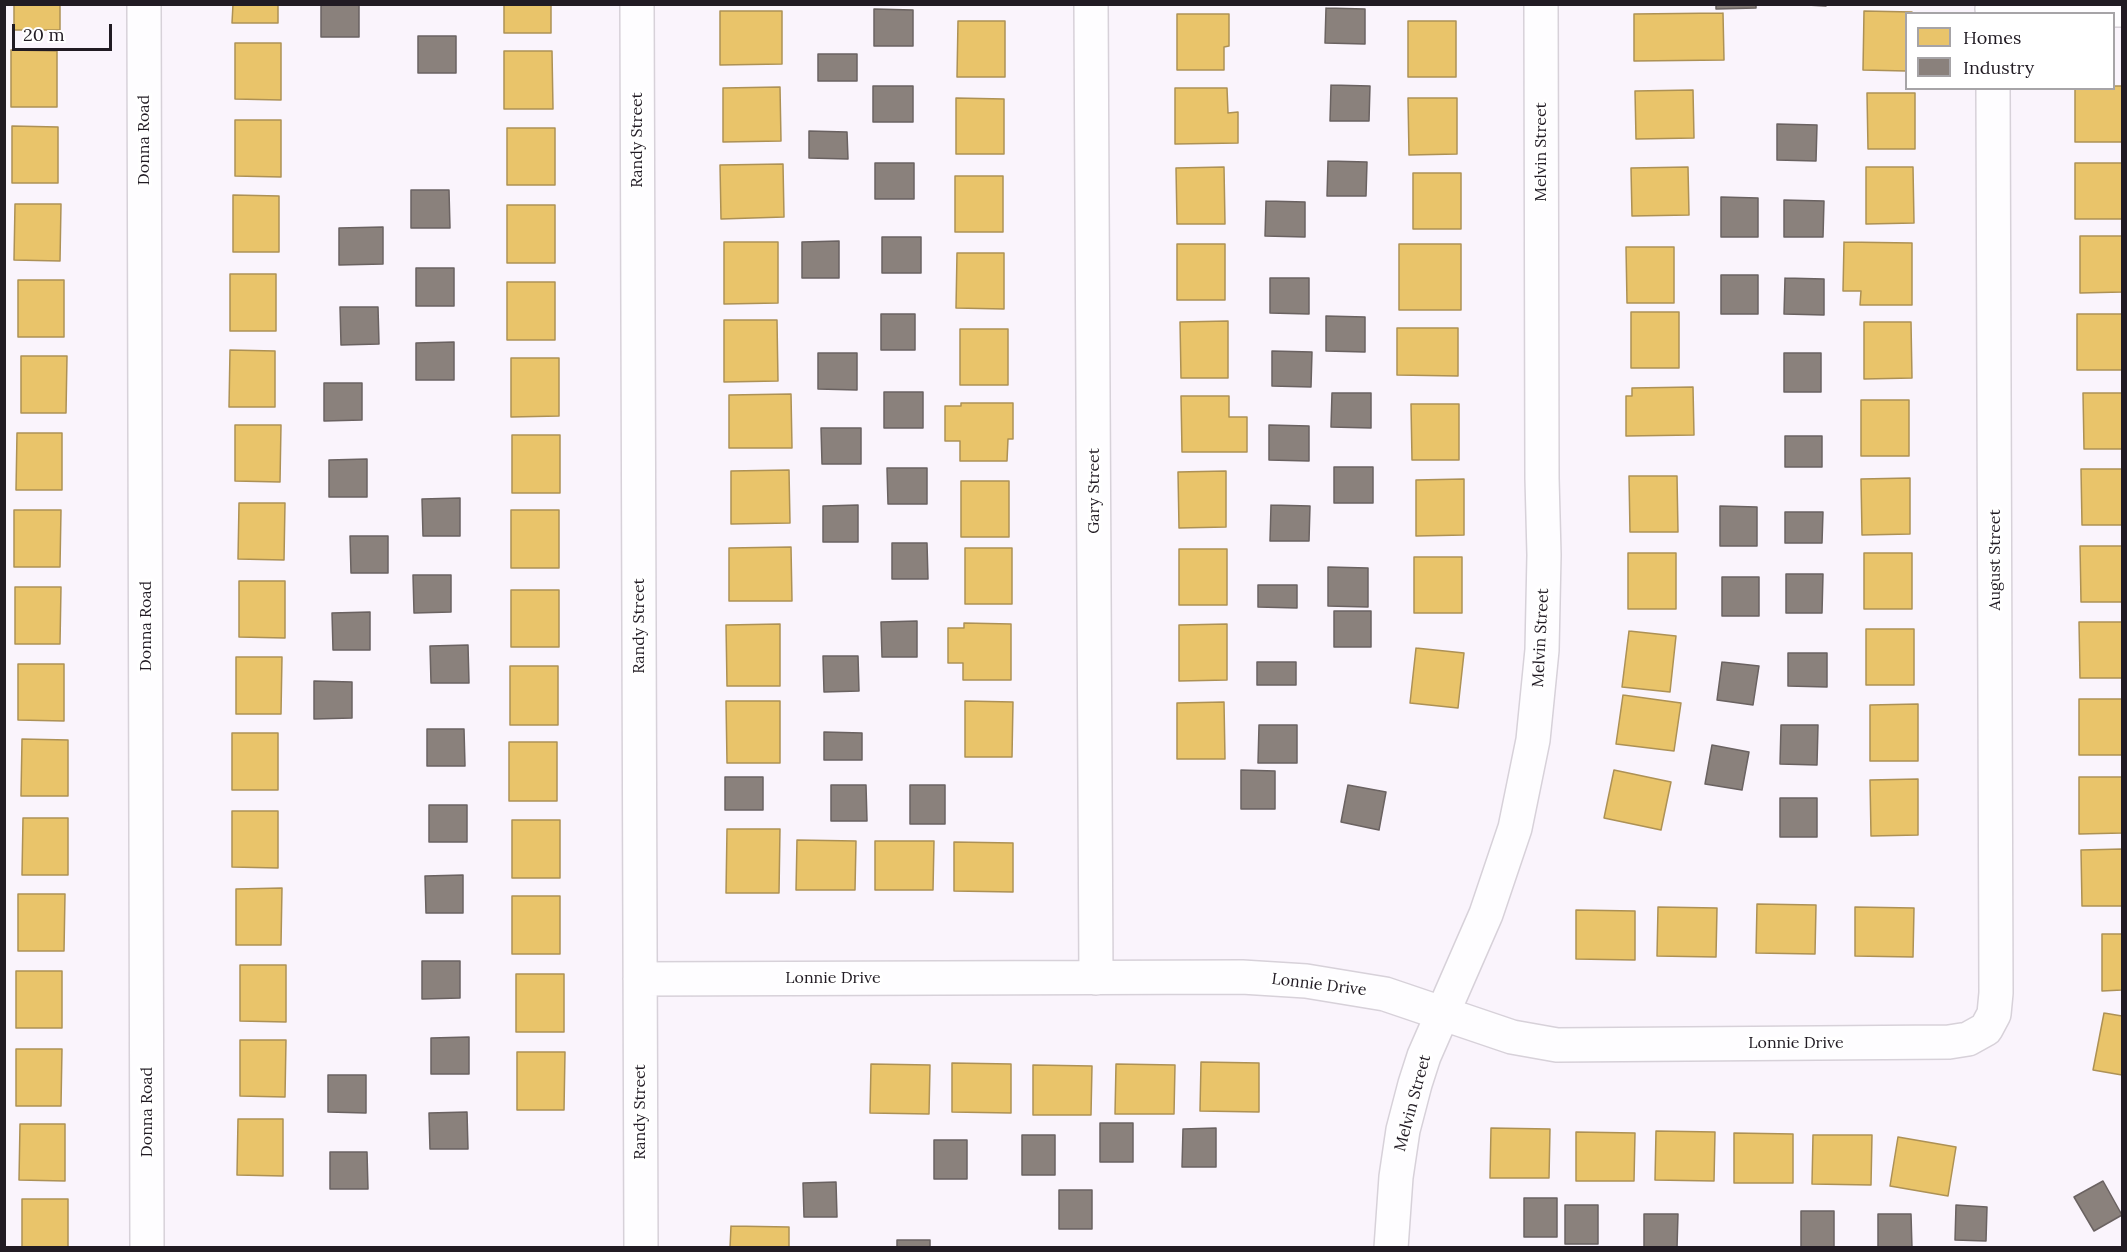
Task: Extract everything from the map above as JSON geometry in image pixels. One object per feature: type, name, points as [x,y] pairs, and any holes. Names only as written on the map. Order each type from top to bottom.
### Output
[{"type":"street","name":"Donna Road","points":[[144,4],[147,1248]]},
{"type":"street","name":"Randy Street","points":[[637,4],[641,1248]]},
{"type":"street","name":"Gary Street","points":[[1091,4],[1096,978]]},
{"type":"street","name":"Melvin Street","points":[[1391,1248],[1396,1177],[1404,1130],[1424,1056],[1486,914],[1515,828],[1533,740],[1541,661],[1544,555],[1541,4]]},
{"type":"street","points":[[1992,9],[2122,10]]},
{"type":"street","name":"August Street","points":[[1986,1029],[1994,1014],[1996,993],[1993,90]]},
{"type":"street","name":"Lonnie Drive","points":[[640,979],[1242,977],[1306,981],[1385,994],[1512,1037],[1557,1045],[1949,1042],[1968,1039],[1986,1029]]},
{"type":"building: Homes","points":[[14,4],[60,4],[60,30],[14,30]]},
{"type":"building: Homes","points":[[233,4],[278,4],[278,23],[232,23]]},
{"type":"building: Homes","points":[[504,4],[551,4],[551,33],[504,33]]},
{"type":"building: Homes","points":[[720,11],[782,11],[782,64],[720,65]]},
{"type":"building: Homes","points":[[1864,11],[1912,12],[1905,12],[1905,71],[1863,70]]},
{"type":"building: Homes","points":[[1723,13],[1724,60],[1634,61],[1634,14]]},
{"type":"building: Homes","points":[[1177,14],[1229,14],[1229,46],[1224,47],[1224,70],[1177,70]]},
{"type":"building: Homes","points":[[958,21],[1005,21],[1005,77],[957,77]]},
{"type":"building: Homes","points":[[1408,21],[1456,21],[1456,77],[1408,77]]},
{"type":"building: Homes","points":[[235,43],[281,43],[281,100],[235,99]]},
{"type":"building: Homes","points":[[11,50],[57,51],[57,107],[11,107]]},
{"type":"building: Homes","points":[[504,51],[552,51],[553,109],[504,109]]},
{"type":"building: Homes","points":[[2115,86],[2122,86],[2122,142],[2075,142],[2075,90],[2115,90]]},
{"type":"building: Homes","points":[[780,87],[781,141],[723,142],[723,88]]},
{"type":"building: Homes","points":[[1175,88],[1227,88],[1228,113],[1238,112],[1238,143],[1175,144]]},
{"type":"building: Homes","points":[[1693,90],[1694,138],[1636,139],[1635,91]]},
{"type":"building: Homes","points":[[1867,93],[1915,93],[1915,149],[1868,149]]},
{"type":"building: Homes","points":[[956,98],[1004,99],[1004,154],[956,154]]},
{"type":"building: Homes","points":[[1408,98],[1457,98],[1457,154],[1409,155]]},
{"type":"building: Homes","points":[[235,120],[281,120],[281,177],[235,176]]},
{"type":"building: Homes","points":[[12,126],[58,127],[58,183],[12,183]]},
{"type":"building: Homes","points":[[507,128],[555,128],[555,185],[507,185]]},
{"type":"building: Homes","points":[[2075,163],[2122,163],[2122,219],[2075,219]]},
{"type":"building: Homes","points":[[783,164],[784,217],[721,219],[720,165]]},
{"type":"building: Homes","points":[[1224,167],[1225,224],[1177,224],[1176,168]]},
{"type":"building: Homes","points":[[1688,167],[1689,215],[1632,216],[1631,168]]},
{"type":"building: Homes","points":[[1866,167],[1913,167],[1914,223],[1866,224]]},
{"type":"building: Homes","points":[[1413,173],[1461,173],[1461,229],[1413,229]]},
{"type":"building: Homes","points":[[955,176],[1003,176],[1003,232],[955,232]]},
{"type":"building: Homes","points":[[233,195],[279,196],[279,252],[233,252]]},
{"type":"building: Homes","points":[[15,204],[61,204],[60,261],[14,260]]},
{"type":"building: Homes","points":[[507,205],[555,205],[555,263],[507,263]]},
{"type":"building: Homes","points":[[2080,236],[2122,236],[2122,292],[2080,293]]},
{"type":"building: Homes","points":[[724,242],[778,242],[778,303],[724,304]]},
{"type":"building: Homes","points":[[1844,242],[1912,243],[1912,305],[1860,305],[1861,291],[1843,291]]},
{"type":"building: Homes","points":[[1177,244],[1225,244],[1225,300],[1177,300]]},
{"type":"building: Homes","points":[[1399,244],[1461,244],[1461,310],[1399,310]]},
{"type":"building: Homes","points":[[1626,247],[1674,247],[1674,303],[1627,303]]},
{"type":"building: Homes","points":[[957,253],[1004,253],[1004,309],[956,308]]},
{"type":"building: Homes","points":[[230,274],[276,274],[276,331],[230,331]]},
{"type":"building: Homes","points":[[18,280],[64,280],[64,337],[18,337]]},
{"type":"building: Homes","points":[[507,282],[555,282],[555,340],[507,340]]},
{"type":"building: Homes","points":[[1631,312],[1679,312],[1679,368],[1631,368]]},
{"type":"building: Homes","points":[[2077,314],[2122,314],[2122,370],[2077,370]]},
{"type":"building: Homes","points":[[724,320],[777,320],[778,381],[724,382]]},
{"type":"building: Homes","points":[[1228,321],[1228,378],[1181,378],[1180,322]]},
{"type":"building: Homes","points":[[1864,322],[1911,322],[1912,378],[1864,379]]},
{"type":"building: Homes","points":[[1397,328],[1458,328],[1458,376],[1397,375]]},
{"type":"building: Homes","points":[[960,329],[1008,329],[1008,385],[960,385]]},
{"type":"building: Homes","points":[[230,350],[275,351],[275,407],[229,407]]},
{"type":"building: Homes","points":[[21,356],[67,356],[66,413],[21,413]]},
{"type":"building: Homes","points":[[511,358],[559,358],[559,416],[511,417]]},
{"type":"building: Homes","points":[[1693,387],[1694,435],[1626,436],[1626,396],[1632,396],[1632,388]]},
{"type":"building: Homes","points":[[2083,393],[2122,393],[2122,449],[2084,449]]},
{"type":"building: Homes","points":[[791,394],[792,448],[729,448],[729,395]]},
{"type":"building: Homes","points":[[1181,396],[1229,396],[1229,417],[1247,417],[1247,452],[1182,452]]},
{"type":"building: Homes","points":[[1861,400],[1909,400],[1909,456],[1861,456]]},
{"type":"building: Homes","points":[[961,403],[1013,403],[1013,439],[1008,439],[1007,461],[960,461],[960,441],[945,441],[945,406],[961,406]]},
{"type":"building: Homes","points":[[1411,404],[1459,404],[1459,460],[1412,460]]},
{"type":"building: Homes","points":[[235,425],[281,425],[280,482],[235,481]]},
{"type":"building: Homes","points":[[17,433],[62,433],[62,490],[16,490]]},
{"type":"building: Homes","points":[[512,435],[560,435],[560,493],[512,493]]},
{"type":"building: Homes","points":[[2081,469],[2122,469],[2122,525],[2082,525]]},
{"type":"building: Homes","points":[[789,470],[790,523],[731,524],[731,471]]},
{"type":"building: Homes","points":[[1226,471],[1226,527],[1179,528],[1178,472]]},
{"type":"building: Homes","points":[[1629,476],[1677,476],[1678,532],[1630,532]]},
{"type":"building: Homes","points":[[1910,478],[1910,534],[1862,535],[1861,479]]},
{"type":"building: Homes","points":[[1464,479],[1464,535],[1416,536],[1416,480]]},
{"type":"building: Homes","points":[[961,481],[1009,481],[1009,537],[961,537]]},
{"type":"building: Homes","points":[[239,503],[285,503],[284,560],[238,559]]},
{"type":"building: Homes","points":[[14,510],[61,510],[60,567],[14,567]]},
{"type":"building: Homes","points":[[511,510],[559,510],[559,568],[511,568]]},
{"type":"building: Homes","points":[[2080,546],[2122,546],[2122,602],[2081,602]]},
{"type":"building: Homes","points":[[791,547],[792,601],[729,601],[729,548]]},
{"type":"building: Homes","points":[[965,548],[1012,548],[1012,604],[965,604]]},
{"type":"building: Homes","points":[[1179,549],[1227,549],[1227,605],[1179,605]]},
{"type":"building: Homes","points":[[1628,553],[1676,553],[1676,609],[1628,609]]},
{"type":"building: Homes","points":[[1864,553],[1912,553],[1912,609],[1864,609]]},
{"type":"building: Homes","points":[[1414,557],[1462,557],[1462,613],[1414,613]]},
{"type":"building: Homes","points":[[239,581],[285,581],[285,638],[239,637]]},
{"type":"building: Homes","points":[[15,587],[61,587],[60,644],[15,644]]},
{"type":"building: Homes","points":[[511,590],[559,590],[559,647],[511,647]]},
{"type":"building: Homes","points":[[2079,622],[2122,622],[2122,678],[2080,678]]},
{"type":"building: Homes","points":[[964,623],[1011,624],[1011,680],[963,680],[963,663],[948,663],[948,628],[964,628]]},
{"type":"building: Homes","points":[[780,624],[780,686],[727,686],[726,625]]},
{"type":"building: Homes","points":[[1227,624],[1227,680],[1179,681],[1179,625]]},
{"type":"building: Homes","points":[[1866,629],[1914,629],[1914,685],[1866,685]]},
{"type":"building: Homes","points":[[1629,631],[1676,636],[1670,692],[1622,687]]},
{"type":"building: Homes","points":[[1416,648],[1464,653],[1458,708],[1410,703]]},
{"type":"building: Homes","points":[[236,657],[282,657],[281,714],[236,714]]},
{"type":"building: Homes","points":[[18,664],[64,664],[64,721],[18,720]]},
{"type":"building: Homes","points":[[510,666],[558,666],[558,725],[510,725]]},
{"type":"building: Homes","points":[[1623,695],[1681,703],[1674,751],[1616,744]]},
{"type":"building: Homes","points":[[2079,699],[2122,699],[2122,755],[2079,755]]},
{"type":"building: Homes","points":[[726,701],[780,701],[780,763],[727,763]]},
{"type":"building: Homes","points":[[965,701],[1013,702],[1012,757],[965,757]]},
{"type":"building: Homes","points":[[1224,702],[1225,759],[1177,759],[1177,703]]},
{"type":"building: Homes","points":[[1918,704],[1918,761],[1870,761],[1870,705]]},
{"type":"building: Homes","points":[[232,733],[278,733],[278,790],[232,790]]},
{"type":"building: Homes","points":[[22,739],[68,740],[68,796],[21,796]]},
{"type":"building: Homes","points":[[509,742],[557,742],[557,801],[509,801]]},
{"type":"building: Homes","points":[[1614,770],[1671,782],[1661,830],[1604,818]]},
{"type":"building: Homes","points":[[2079,777],[2122,777],[2122,833],[2079,834]]},
{"type":"building: Homes","points":[[1918,779],[1918,835],[1871,836],[1870,780]]},
{"type":"building: Homes","points":[[232,811],[278,811],[278,868],[232,867]]},
{"type":"building: Homes","points":[[23,818],[68,818],[68,875],[22,875]]},
{"type":"building: Homes","points":[[512,820],[560,820],[560,878],[512,878]]},
{"type":"building: Homes","points":[[727,829],[780,829],[779,893],[726,893]]},
{"type":"building: Homes","points":[[797,840],[856,841],[855,890],[796,890]]},
{"type":"building: Homes","points":[[875,841],[934,841],[933,890],[875,890]]},
{"type":"building: Homes","points":[[954,842],[1013,843],[1013,892],[954,891]]},
{"type":"building: Homes","points":[[2122,849],[2122,906],[2082,906],[2081,850]]},
{"type":"building: Homes","points":[[282,888],[281,945],[236,945],[236,889]]},
{"type":"building: Homes","points":[[18,894],[65,894],[64,951],[18,951]]},
{"type":"building: Homes","points":[[512,896],[560,896],[560,954],[512,954]]},
{"type":"building: Homes","points":[[1757,904],[1816,905],[1815,954],[1756,953]]},
{"type":"building: Homes","points":[[1658,907],[1717,908],[1716,957],[1657,956]]},
{"type":"building: Homes","points":[[1855,907],[1914,908],[1913,957],[1855,956]]},
{"type":"building: Homes","points":[[1576,910],[1635,911],[1635,960],[1576,959]]},
{"type":"building: Homes","points":[[2102,934],[2122,934],[2122,990],[2102,991]]},
{"type":"building: Homes","points":[[240,965],[286,965],[286,1022],[240,1021]]},
{"type":"building: Homes","points":[[16,971],[62,971],[62,1028],[16,1028]]},
{"type":"building: Homes","points":[[516,974],[564,974],[564,1032],[516,1032]]},
{"type":"building: Homes","points":[[2104,1013],[2122,1016],[2122,1075],[2093,1070]]},
{"type":"building: Homes","points":[[240,1040],[286,1040],[285,1097],[240,1096]]},
{"type":"building: Homes","points":[[16,1049],[62,1049],[61,1106],[16,1106]]},
{"type":"building: Homes","points":[[517,1052],[565,1052],[564,1110],[517,1110]]},
{"type":"building: Homes","points":[[1201,1062],[1259,1063],[1259,1112],[1200,1111]]},
{"type":"building: Homes","points":[[952,1063],[1011,1064],[1011,1113],[952,1112]]},
{"type":"building: Homes","points":[[871,1064],[930,1065],[929,1114],[870,1113]]},
{"type":"building: Homes","points":[[1116,1064],[1175,1065],[1174,1114],[1115,1114]]},
{"type":"building: Homes","points":[[1033,1065],[1092,1066],[1091,1115],[1033,1115]]},
{"type":"building: Homes","points":[[238,1119],[283,1119],[283,1176],[237,1175]]},
{"type":"building: Homes","points":[[20,1124],[65,1124],[65,1181],[19,1180]]},
{"type":"building: Homes","points":[[1491,1128],[1550,1129],[1549,1178],[1490,1178]]},
{"type":"building: Homes","points":[[1656,1131],[1715,1132],[1714,1181],[1655,1180]]},
{"type":"building: Homes","points":[[1576,1132],[1635,1133],[1634,1181],[1576,1181]]},
{"type":"building: Homes","points":[[1734,1133],[1793,1134],[1793,1183],[1734,1183]]},
{"type":"building: Homes","points":[[1813,1135],[1872,1135],[1871,1185],[1812,1184]]},
{"type":"building: Homes","points":[[1898,1137],[1956,1147],[1948,1196],[1890,1186]]},
{"type":"building: Homes","points":[[22,1199],[68,1199],[68,1248],[22,1248]]},
{"type":"building: Homes","points":[[731,1226],[789,1227],[789,1248],[730,1248]]},
{"type":"building: Industry","points":[[321,4],[359,4],[359,37],[321,37]]},
{"type":"building: Industry","points":[[1716,4],[1756,4],[1756,8],[1716,9]]},
{"type":"building: Industry","points":[[1787,4],[1826,4],[1826,6]]},
{"type":"building: Industry","points":[[1326,8],[1365,9],[1365,44],[1325,43]]},
{"type":"building: Industry","points":[[874,9],[913,10],[913,46],[874,46]]},
{"type":"building: Industry","points":[[418,36],[456,36],[456,73],[418,73]]},
{"type":"building: Industry","points":[[818,54],[857,54],[857,81],[818,81]]},
{"type":"building: Industry","points":[[1331,85],[1370,86],[1369,121],[1330,121]]},
{"type":"building: Industry","points":[[873,86],[913,86],[913,122],[873,122]]},
{"type":"building: Industry","points":[[1777,124],[1817,125],[1816,161],[1777,160]]},
{"type":"building: Industry","points":[[809,131],[847,132],[848,159],[809,158]]},
{"type":"building: Industry","points":[[1328,161],[1367,162],[1366,196],[1327,196]]},
{"type":"building: Industry","points":[[875,163],[914,163],[914,199],[875,199]]},
{"type":"building: Industry","points":[[411,190],[449,190],[450,228],[411,228]]},
{"type":"building: Industry","points":[[1721,197],[1758,198],[1758,237],[1721,237]]},
{"type":"building: Industry","points":[[1784,200],[1824,201],[1823,237],[1784,237]]},
{"type":"building: Industry","points":[[1266,201],[1305,202],[1305,237],[1265,236]]},
{"type":"building: Industry","points":[[383,227],[383,264],[339,265],[339,228]]},
{"type":"building: Industry","points":[[882,237],[921,237],[921,273],[882,273]]},
{"type":"building: Industry","points":[[839,241],[839,278],[802,278],[802,242]]},
{"type":"building: Industry","points":[[416,268],[454,268],[454,306],[416,306]]},
{"type":"building: Industry","points":[[1721,275],[1758,275],[1758,314],[1721,314]]},
{"type":"building: Industry","points":[[1270,278],[1309,278],[1309,314],[1270,313]]},
{"type":"building: Industry","points":[[1785,278],[1824,279],[1824,315],[1784,314]]},
{"type":"building: Industry","points":[[340,307],[378,307],[379,344],[341,345]]},
{"type":"building: Industry","points":[[881,314],[915,314],[915,350],[881,350]]},
{"type":"building: Industry","points":[[1326,316],[1365,317],[1365,352],[1326,351]]},
{"type":"building: Industry","points":[[454,342],[454,380],[416,380],[416,343]]},
{"type":"building: Industry","points":[[1272,351],[1312,352],[1311,387],[1272,386]]},
{"type":"building: Industry","points":[[818,353],[857,353],[857,390],[818,389]]},
{"type":"building: Industry","points":[[1784,353],[1821,353],[1821,392],[1784,392]]},
{"type":"building: Industry","points":[[324,383],[362,383],[362,420],[324,421]]},
{"type":"building: Industry","points":[[884,392],[923,392],[923,428],[884,428]]},
{"type":"building: Industry","points":[[1332,393],[1371,393],[1371,428],[1331,427]]},
{"type":"building: Industry","points":[[1269,425],[1309,426],[1309,461],[1269,460]]},
{"type":"building: Industry","points":[[821,428],[861,428],[861,464],[822,464]]},
{"type":"building: Industry","points":[[1785,436],[1822,436],[1822,467],[1785,467]]},
{"type":"building: Industry","points":[[367,459],[367,497],[329,497],[329,460]]},
{"type":"building: Industry","points":[[1334,467],[1373,467],[1373,503],[1334,503]]},
{"type":"building: Industry","points":[[887,468],[927,468],[927,504],[888,504]]},
{"type":"building: Industry","points":[[460,498],[460,536],[423,536],[422,499]]},
{"type":"building: Industry","points":[[858,505],[858,542],[823,542],[823,506]]},
{"type":"building: Industry","points":[[1271,505],[1310,506],[1309,541],[1270,541]]},
{"type":"building: Industry","points":[[1720,506],[1757,507],[1757,546],[1720,546]]},
{"type":"building: Industry","points":[[1785,512],[1823,512],[1822,543],[1785,543]]},
{"type":"building: Industry","points":[[350,536],[388,536],[388,573],[351,573]]},
{"type":"building: Industry","points":[[892,543],[927,543],[928,579],[892,579]]},
{"type":"building: Industry","points":[[1328,567],[1368,568],[1368,607],[1328,606]]},
{"type":"building: Industry","points":[[1786,574],[1823,574],[1822,613],[1786,613]]},
{"type":"building: Industry","points":[[413,575],[451,575],[451,612],[414,613]]},
{"type":"building: Industry","points":[[1722,577],[1759,577],[1759,616],[1722,616]]},
{"type":"building: Industry","points":[[1258,585],[1297,585],[1297,608],[1258,607]]},
{"type":"building: Industry","points":[[1334,611],[1371,611],[1371,647],[1334,647]]},
{"type":"building: Industry","points":[[370,612],[370,650],[333,650],[332,613]]},
{"type":"building: Industry","points":[[917,621],[917,657],[882,657],[881,622]]},
{"type":"building: Industry","points":[[468,645],[469,683],[431,683],[430,646]]},
{"type":"building: Industry","points":[[1788,653],[1827,653],[1827,687],[1788,686]]},
{"type":"building: Industry","points":[[823,656],[858,656],[859,691],[824,692]]},
{"type":"building: Industry","points":[[1257,662],[1296,662],[1296,685],[1257,685]]},
{"type":"building: Industry","points":[[1722,662],[1759,666],[1753,705],[1717,700]]},
{"type":"building: Industry","points":[[314,681],[352,682],[352,718],[314,719]]},
{"type":"building: Industry","points":[[1259,725],[1297,725],[1297,763],[1258,763]]},
{"type":"building: Industry","points":[[1781,725],[1818,725],[1817,765],[1780,764]]},
{"type":"building: Industry","points":[[427,729],[464,729],[465,766],[427,766]]},
{"type":"building: Industry","points":[[824,732],[862,733],[862,760],[824,760]]},
{"type":"building: Industry","points":[[1712,745],[1749,752],[1742,790],[1705,784]]},
{"type":"building: Industry","points":[[1241,770],[1275,771],[1275,809],[1241,809]]},
{"type":"building: Industry","points":[[725,777],[763,777],[763,810],[725,810]]},
{"type":"building: Industry","points":[[831,785],[866,785],[867,821],[831,821]]},
{"type":"building: Industry","points":[[910,785],[945,785],[945,824],[910,824]]},
{"type":"building: Industry","points":[[1348,785],[1386,792],[1379,830],[1341,822]]},
{"type":"building: Industry","points":[[1780,798],[1817,798],[1817,837],[1780,837]]},
{"type":"building: Industry","points":[[429,805],[467,805],[467,842],[429,842]]},
{"type":"building: Industry","points":[[463,875],[463,913],[426,913],[425,876]]},
{"type":"building: Industry","points":[[422,961],[460,961],[460,998],[422,999]]},
{"type":"building: Industry","points":[[469,1037],[469,1074],[431,1074],[431,1038]]},
{"type":"building: Industry","points":[[328,1075],[366,1075],[366,1113],[328,1112]]},
{"type":"building: Industry","points":[[467,1112],[468,1149],[430,1149],[429,1113]]},
{"type":"building: Industry","points":[[1100,1123],[1133,1123],[1133,1162],[1100,1162]]},
{"type":"building: Industry","points":[[1216,1128],[1216,1167],[1182,1167],[1183,1129]]},
{"type":"building: Industry","points":[[1022,1135],[1055,1135],[1055,1175],[1022,1175]]},
{"type":"building: Industry","points":[[934,1140],[967,1140],[967,1179],[934,1179]]},
{"type":"building: Industry","points":[[330,1152],[367,1152],[368,1189],[330,1189]]},
{"type":"building: Industry","points":[[2103,1181],[2122,1215],[2094,1231],[2074,1197]]},
{"type":"building: Industry","points":[[836,1182],[837,1217],[804,1217],[803,1183]]},
{"type":"building: Industry","points":[[1059,1190],[1092,1190],[1092,1229],[1059,1229]]},
{"type":"building: Industry","points":[[1524,1198],[1557,1198],[1557,1237],[1524,1237]]},
{"type":"building: Industry","points":[[1565,1205],[1598,1205],[1598,1244],[1565,1244]]},
{"type":"building: Industry","points":[[1956,1205],[1987,1207],[1986,1241],[1955,1240]]},
{"type":"building: Industry","points":[[1801,1211],[1834,1211],[1834,1248],[1801,1248]]},
{"type":"building: Industry","points":[[1644,1214],[1678,1214],[1677,1248],[1644,1248]]},
{"type":"building: Industry","points":[[1878,1214],[1911,1214],[1912,1248],[1878,1248]]},
{"type":"building: Industry","points":[[897,1240],[930,1240],[930,1248],[897,1248]]}]
